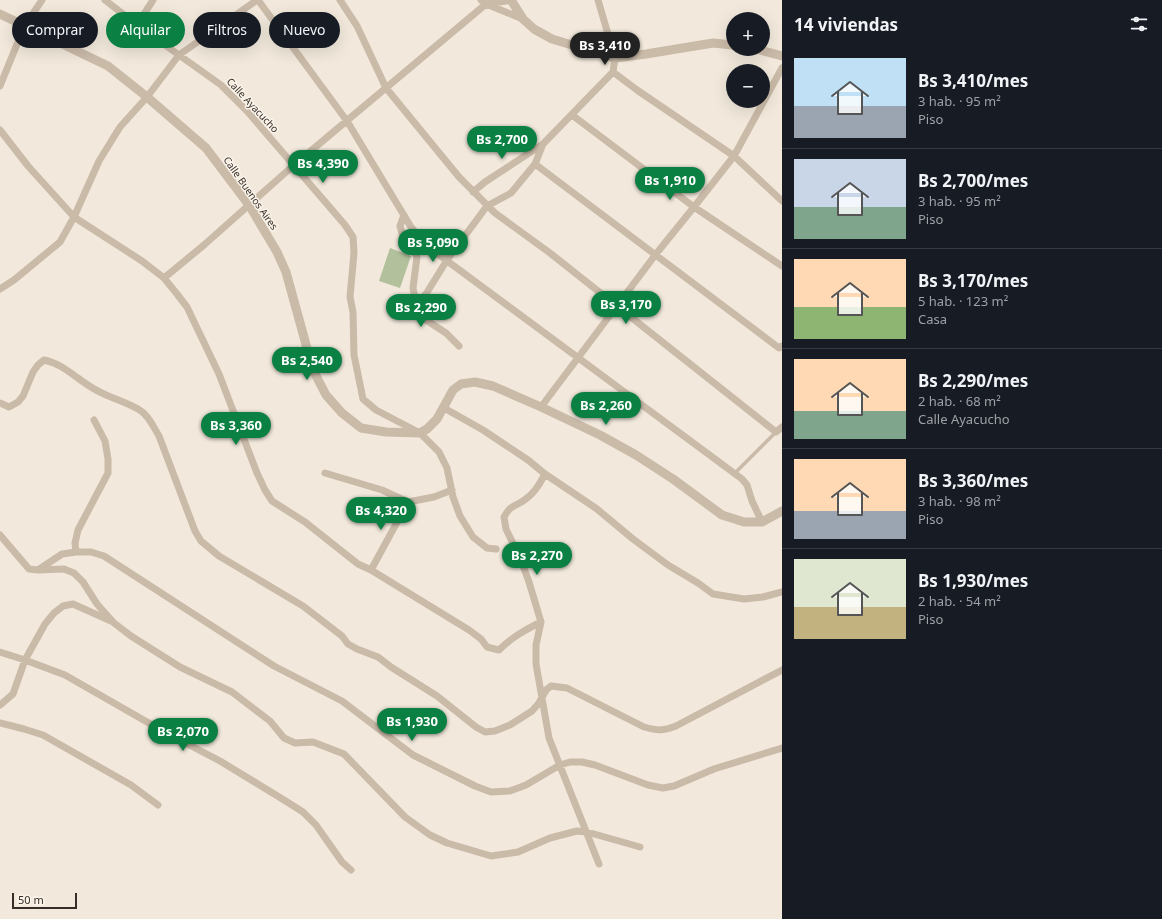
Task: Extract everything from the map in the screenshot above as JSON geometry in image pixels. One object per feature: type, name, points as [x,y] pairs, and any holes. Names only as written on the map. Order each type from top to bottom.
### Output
[{"type":"street","points":[[34,12],[42,0]]},
{"type":"street","name":"Calle Ayacucho","points":[[105,0],[120,12]]},
{"type":"street","points":[[145,12],[153,0]]},
{"type":"street","points":[[0,289],[14,280],[60,242],[74,218],[99,161],[120,127],[147,97],[179,55],[257,0],[346,121],[411,227],[427,246],[735,473],[747,485],[752,501],[762,522]]},
{"type":"street","points":[[340,0],[357,26],[386,88],[459,177],[487,206],[779,430]]},
{"type":"street","points":[[164,278],[484,2],[512,0],[523,19],[534,29],[552,39],[615,58],[713,43],[726,44]]},
{"type":"street","points":[[473,192],[485,182],[543,144],[613,72],[615,58],[598,0]]},
{"type":"street","points":[[484,2],[523,19]]},
{"type":"street","name":"Calle Buenos Aires","points":[[0,14],[12,20]]},
{"type":"street","points":[[0,86],[15,48]]},
{"type":"street","name":"Calle Buenos Aires","points":[[69,48],[108,66],[147,97],[206,148],[249,205],[277,252],[286,272],[313,370],[326,395],[342,412],[361,428],[386,432],[420,433]]},
{"type":"street","name":"Calle Ayacucho","points":[[169,48],[221,84],[247,111],[294,165],[345,225],[353,237],[354,253],[350,297],[353,312],[354,355],[363,399],[376,410],[420,433],[439,452],[447,468],[460,516],[473,537],[487,548],[496,549]]},
{"type":"street","points":[[770,53],[782,56]]},
{"type":"street","points":[[541,407],[656,254],[734,156],[782,68]]},
{"type":"street","points":[[613,72],[734,156],[782,201]]},
{"type":"street","points":[[572,115],[694,207],[782,266]]},
{"type":"street","points":[[0,130],[28,166],[74,218],[142,261],[164,278],[187,307],[219,374],[257,474],[272,501],[305,522],[358,564],[371,570],[469,630],[481,639],[487,648],[499,650],[509,640],[541,622]]},
{"type":"street","points":[[418,298],[421,299],[426,294],[447,260],[487,206],[511,193],[535,164],[543,144]]},
{"type":"street","points":[[535,164],[779,348],[782,346]]},
{"type":"street","points":[[404,215],[400,226],[403,237],[412,247],[417,257],[413,288],[415,298],[418,298]]},
{"type":"street","points":[[418,298],[414,310],[446,333],[459,346]]},
{"type":"street","points":[[0,403],[9,407],[18,402],[23,396],[33,372],[44,360],[52,362],[65,369],[97,391],[141,411],[159,436],[195,531],[202,541],[218,556],[303,606],[342,636],[348,644],[378,657],[437,696],[476,727],[485,732],[495,731],[510,725],[532,711],[539,703],[546,690],[551,686],[568,688],[644,727],[656,730],[665,730],[676,726],[782,670]]},
{"type":"street","points":[[420,433],[427,429],[437,419],[454,390],[462,384],[475,382],[493,386],[600,435],[636,455],[673,479],[722,515],[744,522],[762,522],[782,511]]},
{"type":"street","points":[[444,408],[483,430],[528,460],[545,474],[597,509],[633,539],[668,564],[698,582],[713,594],[744,599],[763,598],[782,592]]},
{"type":"street","points":[[76,552],[75,544],[78,530],[108,474],[108,460],[105,441],[94,420]]},
{"type":"street","points":[[326,473],[382,490],[408,502],[434,497],[452,490]]},
{"type":"street","points":[[545,474],[537,489],[524,501],[509,508],[504,517],[506,529],[521,560],[541,622],[536,645],[536,664],[543,696],[549,738],[599,864]]},
{"type":"street","points":[[371,570],[408,502]]},
{"type":"street","points":[[0,535],[29,569],[64,569],[74,573],[83,582],[97,604],[114,623]]},
{"type":"street","points":[[38,570],[62,554],[91,552],[104,556],[274,666],[342,701],[413,755],[475,786],[491,792],[510,791],[526,785],[560,765],[570,762],[582,762],[595,765],[648,785],[663,788],[674,786],[714,769],[782,748]]},
{"type":"street","points":[[0,705],[13,694],[25,660],[45,624],[54,613],[63,606],[73,604],[114,623],[143,644],[180,666],[232,692],[270,720],[284,738],[295,743],[312,742],[344,754],[406,817],[430,835],[447,843],[491,856],[518,852],[550,838],[576,831],[587,832],[640,847]]},
{"type":"street","points":[[0,652],[25,660],[72,679],[161,730],[220,761],[284,800],[303,812],[316,825],[342,862],[351,870]]},
{"type":"street","points":[[0,723],[43,735],[131,785],[158,805]]},
{"type":"lane","points":[[735,473],[779,430]]},
{"type":"green space","points":[[390,248],[411,256],[400,288],[379,281]]}]
